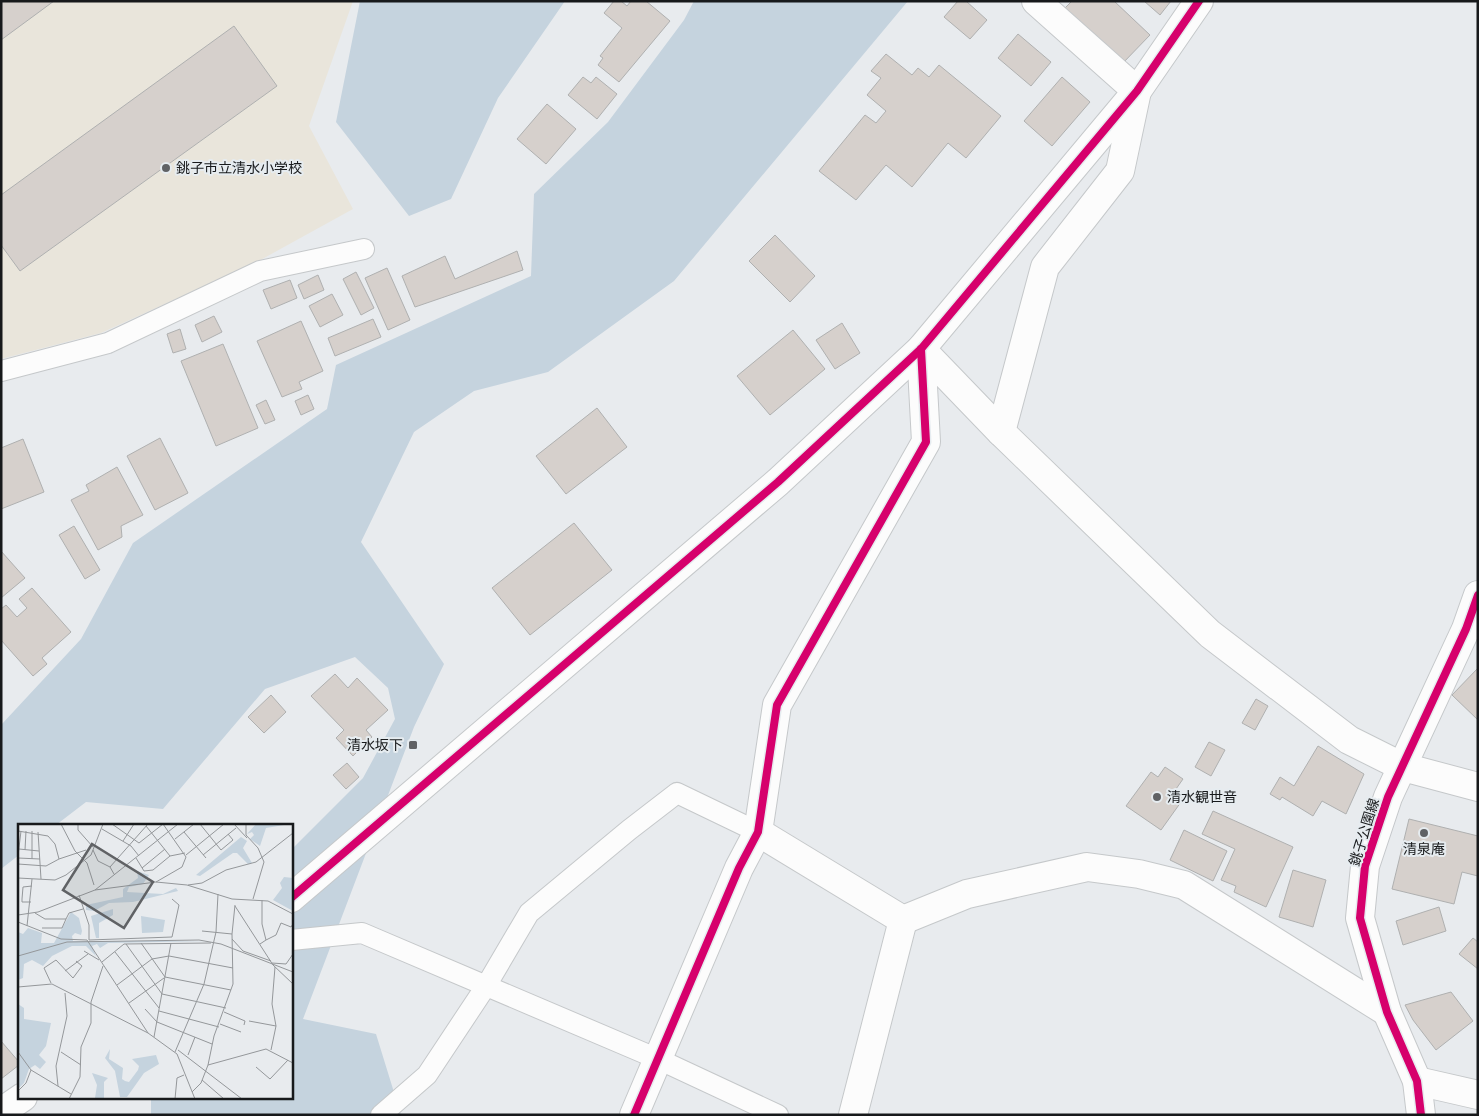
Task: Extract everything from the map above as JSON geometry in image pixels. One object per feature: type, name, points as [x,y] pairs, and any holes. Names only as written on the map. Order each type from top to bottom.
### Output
[{"type":"street","points":[[1036,1],[1137,91]]},
{"type":"street","points":[[292,897],[778,482],[921,349],[1137,91],[1199,1]]},
{"type":"street","points":[[1001,432],[1045,267],[1120,171],[1137,91]]},
{"type":"street","points":[[921,349],[1001,432],[1210,634],[1349,740],[1403,767],[1478,787]]},
{"type":"street","points":[[634,1115],[739,868],[758,832],[777,705],[926,442],[921,349]]},
{"type":"street","name":"銚子公園線","points":[[1421,1115],[1417,1081],[1387,1012],[1360,918],[1365,866],[1388,798],[1472,633],[1478,595]]},
{"type":"street","points":[[758,832],[903,920]]},
{"type":"street","points":[[903,920],[967,894],[1087,867],[1139,874],[1184,885],[1387,1012]]},
{"type":"street","points":[[853,1115],[903,920]]},
{"type":"street","points":[[1417,1081],[1478,1095]]},
{"type":"street","points":[[1,1112],[22,1098]]},
{"type":"lane","points":[[1,371],[108,344],[260,270],[364,249]]},
{"type":"lane","points":[[381,1115],[427,1076],[486,986],[529,913],[677,793],[758,832]]},
{"type":"lane","points":[[292,940],[362,933],[658,1059],[778,1115]]},
{"type":"shaded area","name":"銚子市立清水小学校","points":[[1,1],[353,1],[309,126],[353,209],[255,263],[101,333],[1,359]]},
{"type":"shaded area","points":[[360,1],[565,1],[498,98],[451,199],[409,216],[336,122]]},
{"type":"shaded area","points":[[694,1],[908,1],[674,281],[548,372],[474,391],[414,432],[361,542],[444,664],[414,727],[303,1019],[376,1034],[401,1115],[151,1115],[151,1098],[292,1098],[292,849],[363,778],[395,719],[388,688],[355,657],[265,689],[163,809],[86,802],[57,824],[18,824],[18,856],[1,869],[1,725],[81,639],[133,543],[327,409],[336,365],[531,276],[534,194],[608,122],[684,20]]},
{"type":"building","points":[[1,1],[54,1],[1,40]]},
{"type":"building","points":[[614,1],[621,1],[627,6],[631,1],[646,1],[670,21],[619,82],[598,65],[603,58],[600,56],[622,28],[604,13]]},
{"type":"building","points":[[958,1],[966,1],[987,20],[970,39],[944,17]]},
{"type":"building","points":[[1072,1],[1114,1],[1150,35],[1121,65],[1062,11]]},
{"type":"building","points":[[1144,1],[1171,1],[1160,15]]},
{"type":"building","points":[[234,26],[277,86],[20,271],[1,245],[1,195]]},
{"type":"building","points":[[1018,34],[1051,62],[1031,86],[998,58]]},
{"type":"building","points":[[886,54],[912,75],[918,68],[929,77],[939,65],[1001,116],[966,158],[948,143],[912,187],[886,165],[856,200],[819,171],[865,115],[876,123],[886,111],[867,95],[881,78],[871,71]]},
{"type":"building","points":[[583,77],[591,83],[596,77],[617,94],[597,119],[568,95]]},
{"type":"building","points":[[1062,77],[1090,102],[1052,146],[1024,121]]},
{"type":"building","points":[[547,104],[576,129],[546,164],[517,139]]},
{"type":"building","points":[[775,235],[815,276],[790,302],[749,261]]},
{"type":"building","points":[[517,251],[523,270],[415,307],[402,276],[445,256],[455,279]]},
{"type":"building","points":[[387,268],[410,320],[388,330],[365,278]]},
{"type":"building","points":[[356,272],[374,308],[361,315],[343,279]]},
{"type":"building","points":[[318,275],[324,290],[304,299],[298,285]]},
{"type":"building","points":[[290,280],[297,298],[271,309],[263,290]]},
{"type":"building","points":[[332,294],[343,315],[320,327],[309,306]]},
{"type":"building","points":[[214,316],[222,332],[202,342],[195,325]]},
{"type":"building","points":[[373,319],[381,337],[335,356],[328,338]]},
{"type":"building","points":[[301,321],[323,371],[299,382],[302,389],[282,397],[257,341]]},
{"type":"building","points":[[842,323],[860,353],[835,369],[816,340]]},
{"type":"building","points":[[180,329],[186,349],[173,353],[167,334]]},
{"type":"building","points":[[793,330],[825,369],[770,415],[737,376]]},
{"type":"building","points":[[223,344],[258,428],[216,446],[181,361]]},
{"type":"building","points":[[308,395],[314,409],[301,415],[295,401]]},
{"type":"building","points":[[266,400],[275,420],[265,424],[256,405]]},
{"type":"building","points":[[597,408],[627,447],[566,494],[536,456]]},
{"type":"building","points":[[160,438],[188,493],[155,510],[127,456]]},
{"type":"building","points":[[23,439],[44,492],[1,509],[1,448]]},
{"type":"building","points":[[117,467],[143,515],[121,526],[122,537],[98,550],[71,500],[89,491],[86,485]]},
{"type":"building","points":[[574,523],[612,570],[530,635],[492,588]]},
{"type":"building","points":[[74,526],[100,570],[85,579],[59,535]]},
{"type":"building","points":[[1,551],[25,578],[1,598]]},
{"type":"building","points":[[32,588],[71,632],[42,658],[47,664],[33,676],[1,640],[1,609],[6,605],[17,617],[27,608],[19,599]]},
{"type":"building","points":[[1478,668],[1478,720],[1452,695]]},
{"type":"building","points":[[335,674],[348,688],[357,678],[388,710],[366,730],[372,737],[353,756],[336,738],[344,730],[311,696]]},
{"type":"building","points":[[271,695],[286,712],[264,733],[248,717]]},
{"type":"building","points":[[1256,699],[1268,706],[1255,730],[1242,723]]},
{"type":"building","points":[[1209,742],[1225,750],[1211,776],[1195,767]]},
{"type":"building","points":[[1318,746],[1364,774],[1346,814],[1322,801],[1313,816],[1282,797],[1280,800],[1270,794],[1280,777],[1294,786]]},
{"type":"building","points":[[347,763],[359,777],[346,789],[333,775]]},
{"type":"building","points":[[1165,767],[1183,779],[1176,789],[1186,795],[1161,830],[1126,806],[1151,772],[1158,777]]},
{"type":"building","points":[[1213,811],[1293,847],[1266,907],[1234,892],[1236,886],[1221,880],[1235,849],[1202,834]]},
{"type":"building","points":[[1409,819],[1478,836],[1478,876],[1462,872],[1454,904],[1392,889]]},
{"type":"building","points":[[1184,830],[1227,851],[1213,881],[1170,860]]},
{"type":"building","points":[[1293,870],[1326,880],[1313,927],[1279,917]]},
{"type":"building","points":[[1439,907],[1446,931],[1403,945],[1396,921]]},
{"type":"building","points":[[1473,938],[1478,942],[1478,969],[1459,954]]},
{"type":"building","points":[[1451,992],[1473,1021],[1436,1050],[1413,1020],[1405,1005]]},
{"type":"building","points":[[1,1041],[18,1061],[18,1066],[1,1079]]},
{"type":"cycle path","points":[[292,897],[778,482],[921,349],[1137,91],[1199,1]]},
{"type":"cycle path","points":[[634,1115],[739,868],[758,832],[777,705],[926,442],[921,349]]},
{"type":"cycle path","points":[[1421,1115],[1417,1081],[1387,1012],[1360,918],[1365,866],[1388,797],[1466,629],[1478,595]]},
{"type":"place","name":"銚子市立清水小学校","points":[[166,168]]},
{"type":"place","name":"清水坂下","points":[[413,745]]},
{"type":"place","name":"清水観世音","points":[[1157,797]]},
{"type":"place","name":"清泉庵","points":[[1424,833]]}]
